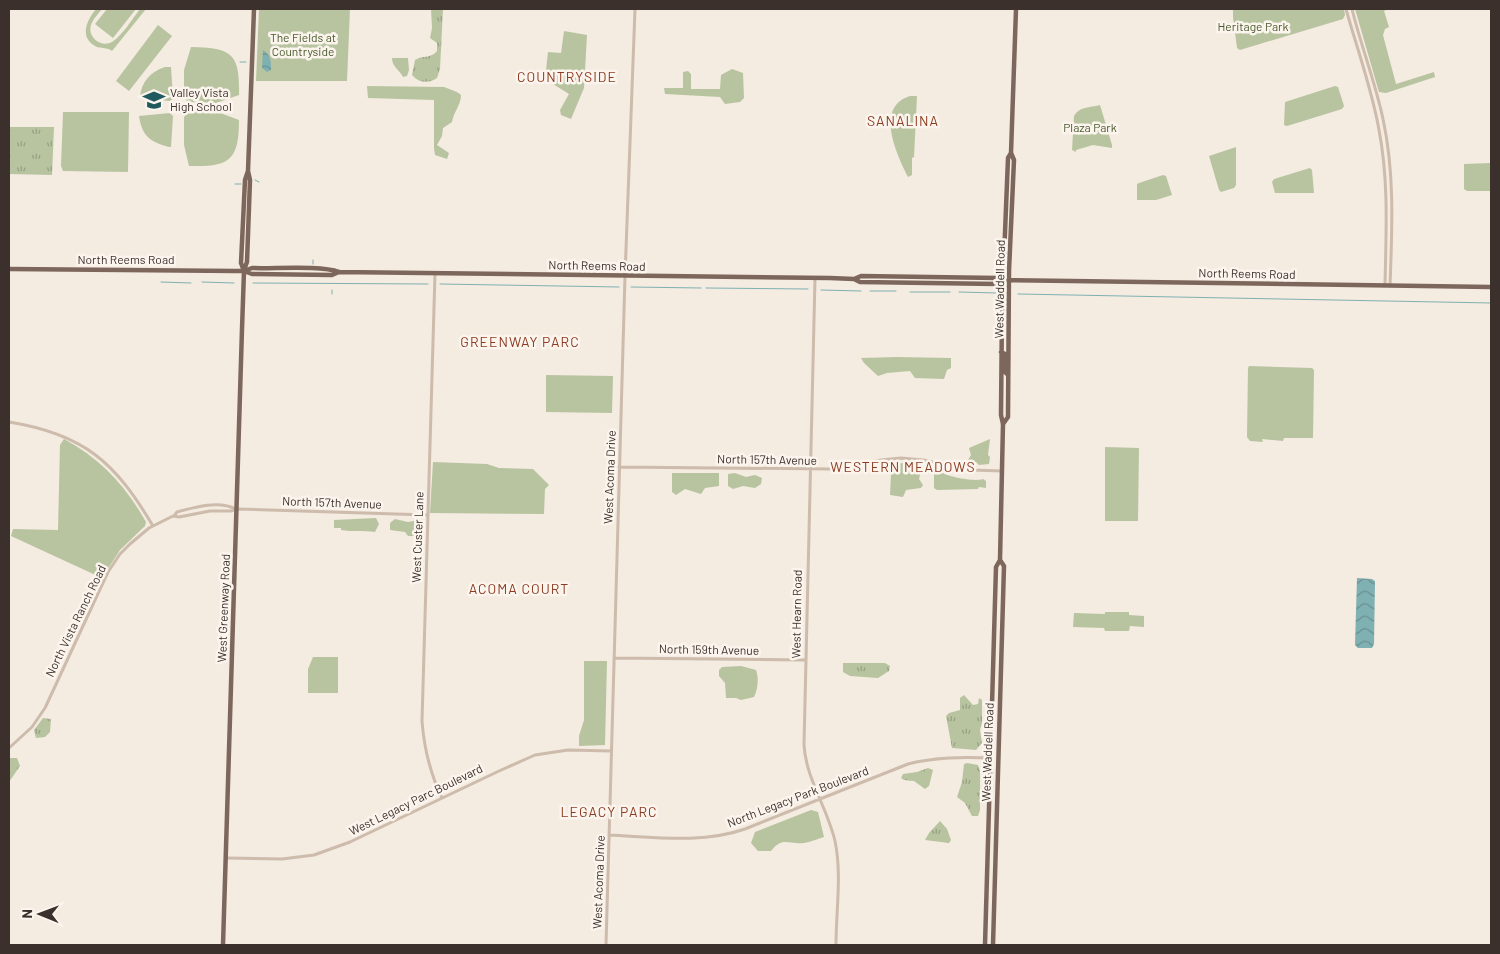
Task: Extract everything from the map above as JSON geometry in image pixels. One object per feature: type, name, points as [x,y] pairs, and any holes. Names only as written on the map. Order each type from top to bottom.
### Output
[{"type":"main road","name":"West Greenway Road","points":[[223,945],[244,271],[247,262],[250,180],[248,171],[254,9]]},
{"type":"main road","name":"West Waddell Road","points":[[1004,424],[1008,417],[1009,280],[1014,160],[1011,152],[1016,9]]},
{"type":"main road","name":"West Waddell Road","points":[[985,945],[996,567],[1000,560],[1003,471],[1004,424],[1001,416],[1002,280],[1008,158],[1011,152]]},
{"type":"main road","points":[[1007,176],[1009,182],[1008,204],[1012,218]]},
{"type":"main road","name":"North Reems Road","points":[[9,270],[244,271],[252,268],[435,274],[854,279],[861,276],[998,278],[1002,280],[1491,287]]},
{"type":"main road","points":[[1001,352],[1005,354],[1005,372],[1008,375]]},
{"type":"main road","name":"West Waddell Road","points":[[993,945],[1004,566],[1000,560]]},
{"type":"street","name":"West Acoma Drive","points":[[606,945],[619,467],[635,9]]},
{"type":"street","points":[[1346,9],[1373,99],[1382,149],[1387,198],[1388,286]]},
{"type":"street","points":[[1352,9],[1380,102],[1388,145],[1392,191],[1388,286]]},
{"type":"street","name":"West Custer Lane","points":[[435,274],[422,720],[423,737],[429,767],[442,798]]},
{"type":"street","name":"West Hearn Road","points":[[815,278],[804,755],[834,837],[836,853],[836,945]]},
{"type":"street","points":[[9,422],[47,429],[74,440],[92,451],[123,481],[152,526]]},
{"type":"street","name":"North 157th Avenue","points":[[619,467],[810,469],[841,468],[902,458],[923,460],[972,470],[1003,471]]},
{"type":"street","name":"North Vista Ranch Road","points":[[9,748],[32,727],[45,708],[112,566],[130,544],[152,526],[173,516],[177,512],[203,506],[231,506],[237,509]]},
{"type":"street","name":"North 157th Avenue","points":[[237,509],[427,515]]},
{"type":"street","name":"North 159th Avenue","points":[[614,658],[805,660]]},
{"type":"street","name":"West Legacy Parc Boulevard","points":[[226,858],[273,860],[314,855],[350,842],[535,755],[568,750],[611,751]]},
{"type":"street","name":"North Legacy Park Boulevard","points":[[609,835],[697,838],[718,836],[743,829],[917,762],[949,758],[991,758]]},
{"type":"green space","points":[[96,9],[102,9],[92,23],[91,34],[96,40],[104,44],[116,39],[140,9],[146,9],[112,51],[97,47],[91,43],[86,34],[87,23]]},
{"type":"green space","points":[[107,9],[136,9],[113,38],[95,24]]},
{"type":"green space","name":"The Fields at Countryside","points":[[259,9],[350,9],[347,81],[256,81]]},
{"type":"green space","points":[[431,9],[443,9],[440,69],[437,78],[424,82],[412,75],[415,60],[432,55],[437,51],[437,43],[430,38],[432,28]]},
{"type":"green space","name":"Heritage Park","points":[[1233,9],[1344,9],[1345,15],[1343,19],[1240,50],[1237,48]]},
{"type":"green space","points":[[1355,9],[1388,9],[1384,11],[1389,27],[1385,29],[1383,35],[1396,84],[1434,72],[1435,77],[1386,93],[1379,92]]},
{"type":"green space","points":[[158,25],[172,36],[129,91],[116,81]]},
{"type":"green space","points":[[564,31],[587,35],[584,88],[571,119],[561,115],[560,110],[569,94],[545,79],[548,52],[561,53]]},
{"type":"green space","points":[[191,47],[216,49],[231,56],[238,70],[239,95],[216,103],[188,102],[184,98],[184,70]]},
{"type":"green space","points":[[392,58],[408,58],[409,70],[407,76],[403,77],[394,66]]},
{"type":"green space","points":[[165,67],[171,67],[173,99],[170,101],[140,98],[142,87],[147,78]]},
{"type":"green space","points":[[732,69],[743,73],[744,98],[740,102],[725,104],[720,97],[665,94],[664,88],[683,88],[683,72],[688,71],[691,74],[691,89],[720,89],[721,75]]},
{"type":"green space","points":[[367,86],[444,87],[461,95],[452,122],[443,128],[442,136],[437,145],[449,153],[447,159],[435,155],[434,100],[368,98]]},
{"type":"green space","points":[[1335,86],[1338,87],[1344,106],[1342,109],[1287,126],[1284,125],[1285,102]]},
{"type":"green space","points":[[910,96],[917,96],[912,175],[908,177],[894,145],[891,121],[893,110],[899,102]]},
{"type":"green space","name":"Plaza Park","points":[[1100,105],[1112,148],[1093,145],[1076,150],[1076,152],[1072,150],[1074,116],[1079,110]]},
{"type":"green space","points":[[189,111],[215,111],[239,120],[237,145],[229,159],[214,165],[189,166],[184,145],[184,117]]},
{"type":"green space","points":[[63,112],[129,112],[128,172],[63,171],[61,166]]},
{"type":"green space","points":[[170,113],[173,116],[171,147],[169,147],[157,143],[148,137],[142,129],[139,116]]},
{"type":"green space","points":[[9,127],[54,127],[52,175],[9,174]]},
{"type":"green space","points":[[1236,147],[1236,185],[1234,188],[1221,192],[1209,156]]},
{"type":"green space","points":[[1491,163],[1491,191],[1467,191],[1464,189],[1464,164]]},
{"type":"green space","points":[[1310,168],[1312,170],[1314,193],[1275,193],[1272,182],[1274,179]]},
{"type":"green space","points":[[1163,175],[1166,176],[1172,195],[1156,200],[1137,200],[1137,184]]},
{"type":"green space","points":[[861,358],[951,358],[951,368],[947,370],[944,379],[915,378],[910,371],[887,373],[878,376]]},
{"type":"green space","points":[[1249,366],[1312,368],[1314,370],[1313,438],[1284,438],[1283,441],[1262,439],[1263,442],[1250,441],[1247,437]]},
{"type":"green space","points":[[546,375],[613,376],[612,413],[546,412]]},
{"type":"green space","points":[[64,439],[89,455],[111,474],[130,497],[146,522],[145,526],[120,550],[102,578],[11,536],[13,529],[58,530],[60,445]]},
{"type":"green space","points":[[990,439],[989,464],[969,463],[968,460],[971,455],[969,448]]},
{"type":"green space","points":[[1105,447],[1139,448],[1138,521],[1105,521]]},
{"type":"green space","points":[[433,462],[487,464],[499,468],[533,469],[549,485],[545,489],[544,514],[430,513]]},
{"type":"green space","points":[[903,463],[922,466],[919,479],[923,485],[921,488],[906,490],[903,497],[890,495],[891,474],[885,472],[878,474],[875,470],[876,467]]},
{"type":"green space","points":[[934,467],[944,474],[955,477],[974,480],[983,479],[986,481],[986,488],[937,490],[934,488]]},
{"type":"green space","points":[[672,473],[719,473],[719,486],[705,488],[701,494],[685,489],[676,495],[672,492]]},
{"type":"green space","points":[[735,473],[746,477],[755,475],[762,478],[761,484],[755,488],[743,486],[733,489],[728,486],[728,474]]},
{"type":"green space","points":[[376,518],[379,524],[375,532],[345,531],[341,530],[341,528],[334,528],[334,520]]},
{"type":"green space","points":[[395,519],[408,522],[419,520],[418,536],[408,536],[405,532],[390,530],[390,523]]},
{"type":"green space","points":[[1105,612],[1129,612],[1129,615],[1144,616],[1144,627],[1130,626],[1129,631],[1105,631],[1104,628],[1073,627],[1074,613],[1105,614]]},
{"type":"green space","points":[[313,657],[338,657],[338,693],[308,693],[308,669]]},
{"type":"green space","points":[[584,661],[607,661],[605,745],[579,746],[579,736],[584,720]]},
{"type":"green space","points":[[843,663],[885,663],[890,666],[889,671],[878,678],[850,676],[843,672]]},
{"type":"green space","points":[[741,666],[756,670],[758,684],[754,697],[741,700],[726,698],[725,683],[719,676],[719,670],[722,667]]},
{"type":"green space","points":[[964,695],[973,705],[978,704],[979,698],[982,700],[982,723],[980,730],[982,743],[976,750],[952,748],[946,716],[949,713],[960,710],[960,698]]},
{"type":"green space","points":[[43,718],[51,719],[50,732],[45,737],[36,738],[34,730]]},
{"type":"green space","points":[[9,758],[17,758],[20,766],[9,782]]},
{"type":"green space","points":[[964,764],[978,765],[980,771],[980,810],[978,816],[972,816],[965,803],[957,797],[962,782]]},
{"type":"green space","points":[[928,768],[933,770],[929,786],[925,789],[914,781],[901,778],[903,774]]},
{"type":"green space","points":[[811,810],[818,812],[824,837],[804,843],[782,842],[771,851],[758,851],[751,843],[755,832]]},
{"type":"green space","points":[[940,821],[947,829],[951,840],[949,843],[925,840],[929,833]]},
{"type":"water","points":[[263,50],[268,54],[271,61],[271,70],[267,72],[262,68]]},
{"type":"water","points":[[1357,578],[1375,581],[1374,644],[1372,648],[1358,648],[1355,645]]},
{"type":"waterway","points":[[240,62],[246,62]]},
{"type":"waterway","points":[[255,180],[259,182]]},
{"type":"waterway","points":[[235,184],[241,184]]},
{"type":"waterway","points":[[161,282],[191,283]]},
{"type":"waterway","points":[[202,282],[234,283]]},
{"type":"waterway","points":[[253,283],[428,284]]},
{"type":"waterway","points":[[440,284],[619,287]]},
{"type":"waterway","points":[[631,287],[701,288]]},
{"type":"waterway","points":[[706,288],[808,289]]},
{"type":"waterway","points":[[821,290],[861,291]]},
{"type":"waterway","points":[[870,291],[896,291]]},
{"type":"waterway","points":[[910,292],[950,292]]},
{"type":"waterway","points":[[959,292],[997,293]]},
{"type":"waterway","points":[[1018,294],[1491,303]]},
{"type":"place","name":"Valley Vista High School","points":[[154,100]]},
{"type":"district","name":"COUNTRYSIDE","points":[[567,77]]},
{"type":"district","name":"SANALINA","points":[[903,121]]},
{"type":"district","name":"GREENWAY PARC","points":[[520,342]]},
{"type":"district","name":"WESTERN MEADOWS","points":[[903,467]]},
{"type":"district","name":"ACOMA COURT","points":[[519,589]]},
{"type":"district","name":"LEGACY PARC","points":[[609,812]]}]
